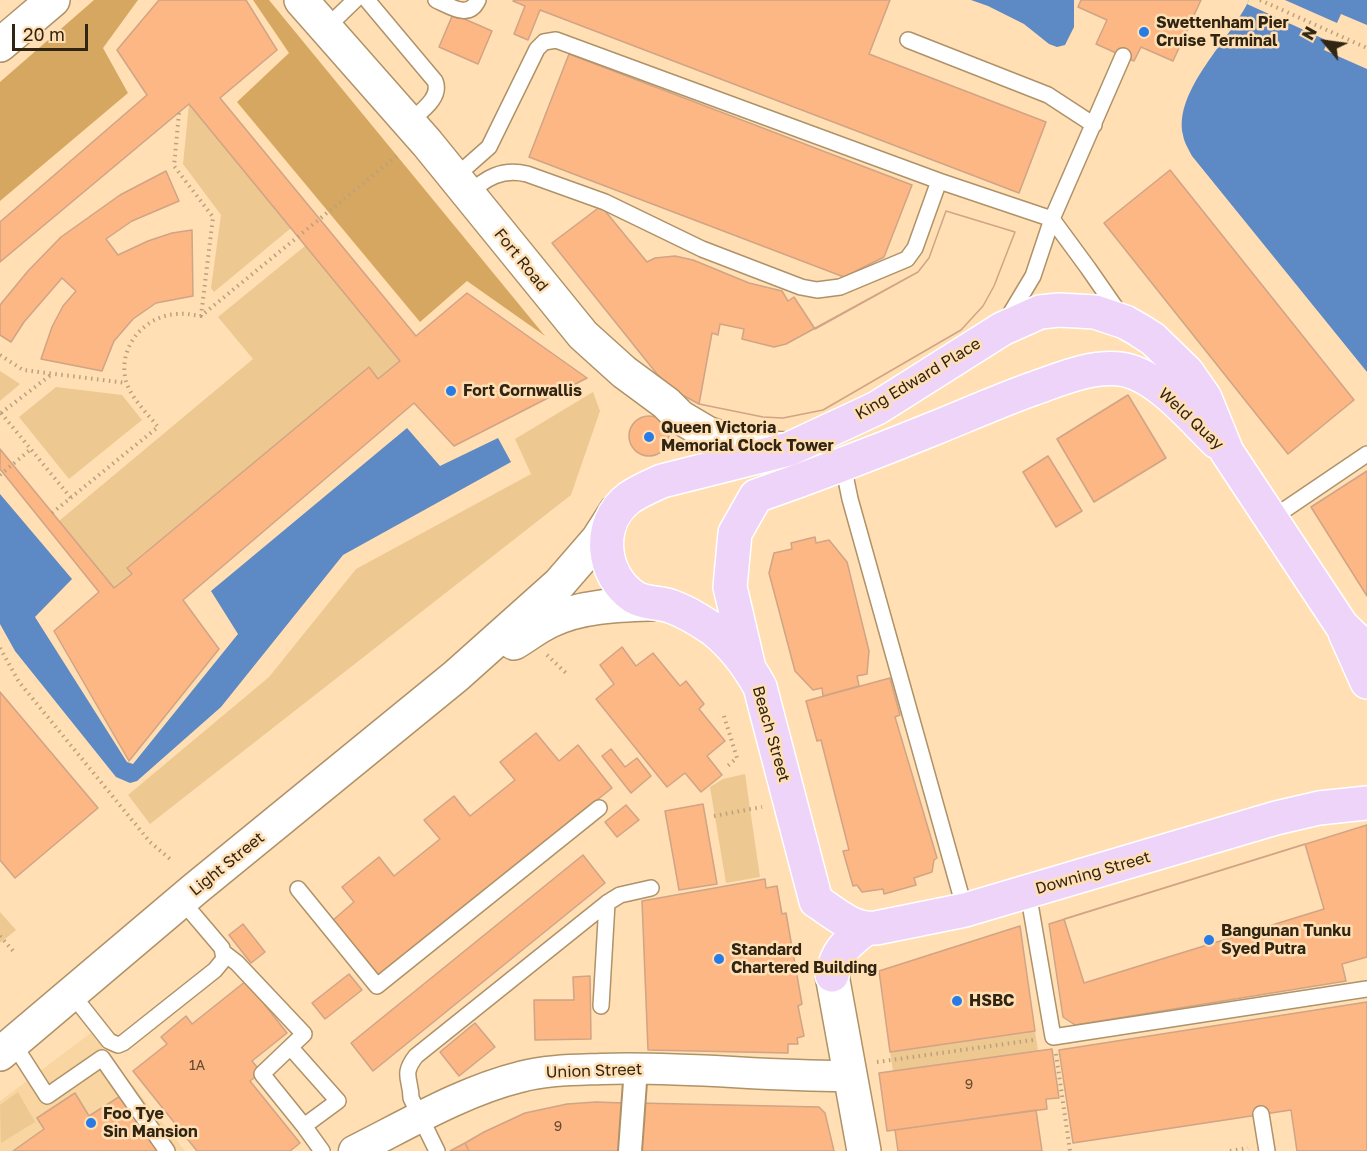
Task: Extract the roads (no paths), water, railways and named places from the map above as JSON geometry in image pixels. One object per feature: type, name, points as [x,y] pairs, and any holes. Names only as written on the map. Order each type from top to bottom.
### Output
[{"type":"main road","points":[[0,45],[53,0]]},
{"type":"main road","name":"Fort Road","points":[[301,0],[415,129],[583,335],[680,417],[707,433],[763,448],[789,449]]},
{"type":"main road","name":"King Edward Place","points":[[616,511],[628,498],[662,481],[789,449],[877,408],[1002,329],[1041,312],[1059,310],[1095,312],[1132,326]]},
{"type":"main road","name":"Weld Quay","points":[[1132,326],[1153,339],[1187,372],[1204,398],[1227,452]]},
{"type":"main road","name":"Weld Quay","points":[[843,465],[1079,372],[1121,369],[1137,374],[1167,394],[1227,452]]},
{"type":"main road","points":[[1227,452],[1342,626],[1367,682]]},
{"type":"main road","points":[[749,667],[730,587],[735,533],[756,496],[843,465]]},
{"type":"main road","name":"Beach Street","points":[[616,511],[609,526],[606,543],[613,574],[623,588],[636,598],[692,616],[713,630],[749,667],[760,687],[816,901],[854,926],[865,929]]},
{"type":"main road","name":"Light Street","points":[[7,1048],[456,676],[559,584],[598,539],[616,511]]},
{"type":"main road","name":"Light Street","points":[[456,676],[489,659],[551,620],[617,605],[660,605]]},
{"type":"main road","points":[[1342,626],[1367,650]]},
{"type":"main road","name":"Downing Street","points":[[1319,808],[1367,780]]},
{"type":"main road","name":"Downing Street","points":[[865,929],[965,910],[1276,818],[1319,808],[1367,803]]},
{"type":"main road","points":[[864,1151],[832,975],[836,958],[844,947],[865,929]]},
{"type":"street","name":"Union Street","points":[[354,1151],[419,1118],[496,1084],[540,1073],[636,1068],[818,1076],[850,1070]]},
{"type":"street","points":[[630,1151],[636,1068]]},
{"type":"lane","points":[[326,28],[355,0]]},
{"type":"lane","points":[[367,0],[438,87],[415,129]]},
{"type":"lane","points":[[436,0],[462,11],[470,10],[478,0]]},
{"type":"lane","points":[[461,186],[489,147],[537,50],[543,42],[556,40],[939,181],[1052,219],[1132,326]]},
{"type":"lane","points":[[908,40],[1048,95],[1094,125]]},
{"type":"lane","points":[[1002,329],[1033,276],[1052,219],[1123,56]]},
{"type":"lane","points":[[461,186],[516,171],[527,174],[605,202],[702,249],[801,287],[817,290],[840,287],[907,259],[915,248],[939,181]]},
{"type":"lane","points":[[1271,519],[1367,454]]},
{"type":"lane","points":[[843,465],[850,499],[965,910]]},
{"type":"lane","points":[[298,889],[377,986],[599,808]]},
{"type":"lane","points":[[436,1151],[419,1118],[407,1080],[410,1064],[416,1056],[607,903],[620,895],[651,888]]},
{"type":"lane","points":[[1028,892],[1053,1038],[1243,1015],[1367,989]]},
{"type":"lane","points":[[71,993],[109,1041],[118,1045],[215,970],[224,959],[222,948],[182,902]]},
{"type":"lane","points":[[601,1006],[607,903]]},
{"type":"lane","points":[[224,953],[237,963],[304,1034],[262,1074],[322,1151]]},
{"type":"lane","points":[[7,1048],[47,1096],[102,1058],[167,1151]]},
{"type":"lane","points":[[291,1048],[338,1101],[304,1126]]},
{"type":"lane","points":[[1261,1114],[1267,1151]]},
{"type":"water","points":[[971,0],[1074,0],[1074,27],[1065,45],[1057,47],[1049,44],[1024,24]]},
{"type":"water","points":[[1249,0],[1367,0],[1367,372],[1192,156],[1184,140],[1182,118],[1187,100],[1206,65]]},
{"type":"water","points":[[407,428],[440,466],[498,438],[511,462],[343,555],[221,707],[137,781],[130,783],[116,777],[15,651],[0,624],[0,494],[72,579],[35,617],[127,762],[133,764],[238,634],[211,591]]},
{"type":"place","name":"Swettenham Pier Cruise Terminal","points":[[1144,32]]},
{"type":"place","name":"Fort Cornwallis","points":[[451,391]]},
{"type":"place","name":"Queen Victoria Memorial Clock Tower","points":[[649,437]]},
{"type":"place","name":"Bangunan Tunku Syed Putra","points":[[1209,940]]},
{"type":"place","name":"Standard Chartered Building","points":[[719,959]]},
{"type":"place","name":"HSBC","points":[[957,1001]]},
{"type":"place","name":"Foo Tye Sin Mansion","points":[[91,1123]]}]
